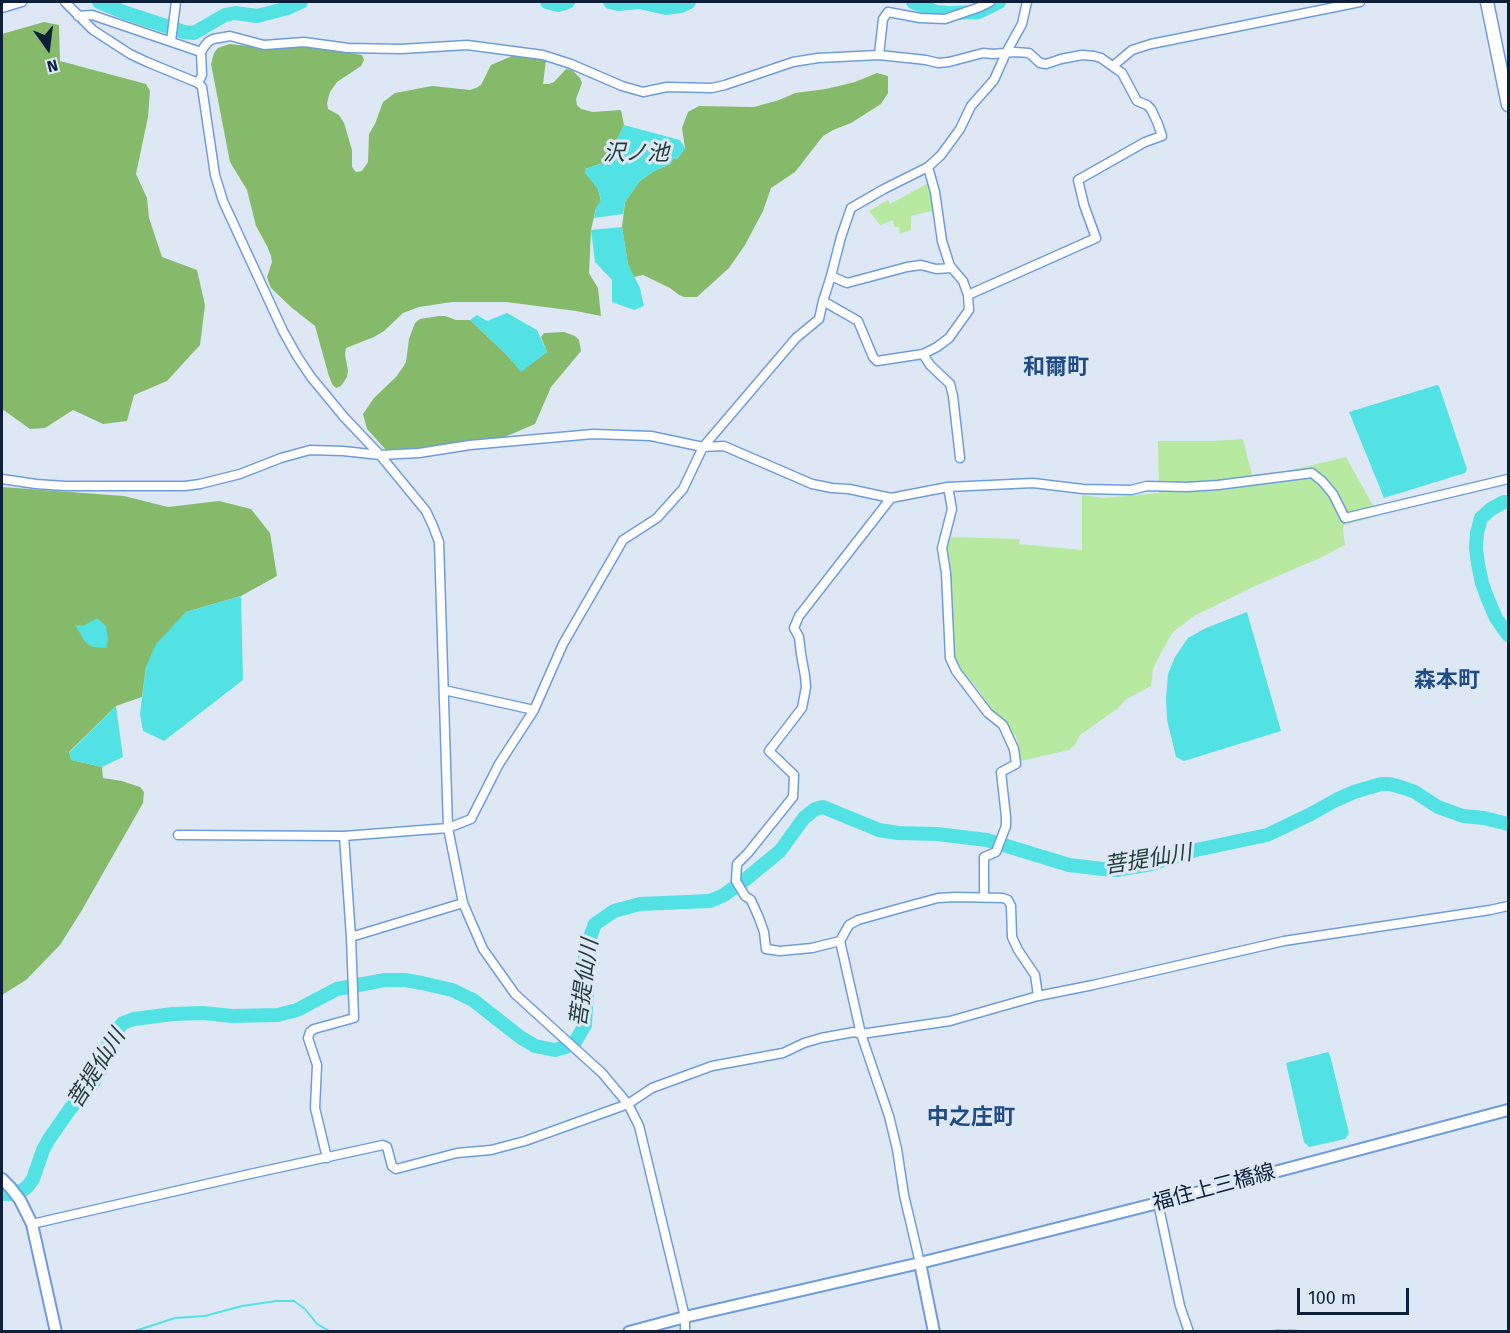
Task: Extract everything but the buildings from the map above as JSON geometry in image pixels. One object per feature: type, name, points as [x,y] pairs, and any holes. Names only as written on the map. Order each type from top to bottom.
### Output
[{"type":"highway","points":[[1487,2],[1506,81],[1509,105]]},
{"type":"main road","name":"福住上三橋線","points":[[629,1332],[920,1263],[1158,1203],[1509,1110]]},
{"type":"main road","points":[[6,1183],[20,1200],[32,1224],[56,1332]]},
{"type":"main road","points":[[920,1263],[934,1332]]},
{"type":"street","points":[[2,8],[22,2]]},
{"type":"street","points":[[65,2],[100,35],[130,54],[198,83],[202,87],[214,166],[223,201],[283,331],[311,377],[426,511],[434,526],[439,542],[448,828],[462,903],[483,949],[515,994],[602,1073],[628,1104],[639,1126],[685,1317],[685,1332]]},
{"type":"street","points":[[171,41],[176,2]]},
{"type":"street","points":[[879,55],[883,20],[888,12],[920,18],[945,19],[990,2]]},
{"type":"street","points":[[178,835],[344,836],[448,828],[471,819],[499,764],[534,710],[563,644],[623,540],[657,518],[683,489],[703,447],[796,338],[819,319],[822,301],[851,208],[873,194],[928,167],[941,155],[960,129],[971,106],[994,80],[1022,24],[1027,2]]},
{"type":"street","points":[[1113,66],[1132,50],[1151,44],[1359,2]]},
{"type":"street","points":[[78,16],[92,15],[201,52]]},
{"type":"street","points":[[198,83],[202,75],[201,52],[213,39],[230,36],[264,45],[304,42],[348,48],[401,49],[467,45],[543,55],[643,92],[667,87],[712,88],[792,62],[818,58],[879,55],[938,63],[983,53],[1015,52],[1029,54],[1040,63],[1046,64],[1082,55],[1101,58],[1122,73],[1137,101],[1151,109],[1162,136],[1145,142],[1078,180],[1096,238],[968,295]]},
{"type":"street","points":[[822,301],[858,321],[873,357],[877,361],[923,354],[937,347],[954,332],[969,310],[968,295],[963,281],[952,268],[942,241],[935,192],[928,167]]},
{"type":"street","points":[[831,276],[847,283],[921,265],[952,268]]},
{"type":"street","points":[[923,354],[930,365],[950,384],[960,458]]},
{"type":"street","points":[[2,479],[65,486],[185,486],[240,474],[281,458],[310,450],[343,451],[380,456],[593,434],[651,436],[703,447],[724,446],[812,484],[891,498],[948,487],[1033,483],[1083,489],[1131,490],[1147,486],[1218,485],[1312,474],[1322,481],[1333,494],[1345,518],[1509,479]]},
{"type":"street","points":[[948,487],[952,509],[942,548],[946,573],[950,658],[956,671],[988,713],[1003,725],[1014,749],[1016,764],[1001,772],[1006,826],[996,852],[984,857],[984,897]]},
{"type":"street","points":[[840,941],[812,948],[780,951],[766,949],[759,918],[751,900],[745,896],[736,881],[737,864],[748,854],[793,797],[794,775],[769,751],[802,708],[806,676],[800,637],[794,628],[799,616],[891,498]]},
{"type":"street","points":[[444,690],[534,710]]},
{"type":"street","points":[[327,1158],[315,1108],[317,1065],[308,1038],[314,1029],[354,1018],[344,836]]},
{"type":"street","points":[[920,1263],[889,1116],[861,1034],[840,941],[849,925],[858,920],[938,898],[1003,898],[1008,900],[1011,906],[1012,937],[1035,975],[1038,996]]},
{"type":"street","points":[[351,937],[462,903]]},
{"type":"street","points":[[32,1224],[386,1145],[394,1168],[457,1153],[491,1150],[525,1141],[628,1104],[652,1088],[712,1066],[783,1053],[821,1038],[950,1021],[1038,996],[1284,941],[1509,906]]},
{"type":"street","points":[[1158,1203],[1180,1306],[1189,1332]]},
{"type":"green space","points":[[44,22],[59,25],[60,61],[146,84],[150,91],[148,117],[136,174],[147,198],[149,218],[162,257],[197,270],[205,305],[200,345],[167,381],[134,395],[127,421],[103,424],[73,410],[45,428],[30,429],[2,409],[2,34]]},
{"type":"green space","points":[[229,44],[277,49],[305,46],[362,55],[364,60],[361,66],[337,82],[330,92],[327,103],[328,109],[339,115],[344,123],[352,150],[352,167],[356,172],[362,171],[368,162],[369,134],[383,102],[395,93],[432,86],[470,90],[481,85],[491,65],[512,56],[546,60],[543,84],[554,82],[566,69],[572,70],[582,83],[576,99],[577,105],[581,109],[593,112],[621,110],[624,125],[606,162],[585,169],[598,189],[601,201],[596,208],[591,230],[589,273],[598,288],[601,316],[506,302],[452,302],[419,307],[403,313],[374,337],[346,348],[347,377],[341,386],[336,388],[328,373],[315,326],[271,288],[267,277],[272,262],[271,256],[256,226],[247,190],[230,162],[211,64],[218,48]]},
{"type":"green space","points":[[877,73],[888,76],[888,93],[881,104],[851,123],[823,136],[795,172],[771,188],[763,211],[745,245],[729,268],[697,297],[679,295],[643,275],[634,277],[628,265],[622,227],[625,202],[640,181],[670,164],[685,148],[682,128],[688,112],[699,106],[754,107],[795,93],[855,82]]},
{"type":"green space","points":[[932,181],[936,210],[911,216],[911,230],[900,234],[899,227],[894,227],[893,220],[880,225],[869,211],[888,200],[890,204]]},
{"type":"green space","points":[[439,316],[470,320],[521,371],[547,352],[541,337],[544,333],[564,332],[575,336],[579,340],[581,351],[551,387],[535,424],[500,439],[417,450],[387,451],[367,429],[363,414],[374,398],[396,377],[406,362],[409,339],[415,323],[420,319]]},
{"type":"green space","points":[[1243,439],[1252,475],[1283,472],[1346,457],[1379,516],[1344,525],[1345,545],[1194,616],[1173,632],[1153,669],[1151,686],[1125,700],[1117,709],[1080,735],[1075,745],[1069,750],[1021,761],[1016,736],[1003,725],[956,663],[953,645],[952,588],[947,549],[950,537],[1020,539],[1019,544],[1082,550],[1082,495],[1103,498],[1159,493],[1158,441]]},
{"type":"green space","points":[[2,487],[124,496],[168,507],[219,501],[251,509],[270,533],[277,576],[241,596],[186,612],[146,667],[142,697],[116,706],[69,752],[72,760],[102,767],[103,778],[140,787],[144,792],[143,803],[60,945],[26,980],[2,995]]},
{"type":"water","name":"沢ノ池","points":[[624,125],[680,140],[685,148],[670,164],[640,181],[625,202],[623,214],[594,218],[601,200],[598,189],[585,173],[585,169],[606,162]]},
{"type":"water","name":"沢ノ池","points":[[622,227],[628,264],[640,288],[644,306],[634,310],[612,302],[612,280],[595,262],[591,230]]},
{"type":"water","points":[[507,313],[537,330],[547,352],[521,372],[506,354],[470,320],[477,315],[487,321]]},
{"type":"water","points":[[1437,385],[1467,469],[1465,473],[1384,498],[1349,412]]},
{"type":"water","points":[[241,596],[243,680],[164,741],[143,731],[140,714],[146,667],[156,644],[186,612]]},
{"type":"water","points":[[1247,612],[1281,731],[1184,761],[1176,757],[1167,720],[1168,674],[1175,657],[1188,638],[1206,628]]},
{"type":"water","points":[[97,618],[106,626],[108,640],[106,648],[93,647],[86,643],[75,625],[83,626]]},
{"type":"water","points":[[116,706],[123,757],[102,767],[71,760],[69,753]]},
{"type":"water","points":[[1328,1052],[1349,1133],[1345,1139],[1309,1147],[1304,1142],[1286,1063]]},
{"type":"waterway","points":[[99,2],[184,32],[194,33],[225,15],[235,13],[257,16],[301,2]]},
{"type":"waterway","points":[[547,2],[558,5],[568,2]]},
{"type":"waterway","points":[[610,2],[618,4],[639,2],[666,8],[681,6],[689,2]]},
{"type":"waterway","points":[[913,2],[936,12],[948,13],[979,12],[999,2]]},
{"type":"waterway","name":"菩提仙川","points":[[1508,502],[1491,509],[1481,518],[1476,548],[1482,583],[1487,597],[1496,618],[1508,635]]},
{"type":"waterway","name":"菩提仙川","points":[[2,1194],[13,1194],[28,1186],[49,1139],[70,1109],[93,1083],[102,1067],[110,1038],[123,1023],[134,1019],[203,1013],[232,1016],[278,1015],[297,1010],[337,989],[385,980],[405,980],[452,990],[473,1000],[535,1046],[555,1050],[566,1047],[575,1042],[585,1025],[587,988],[585,951],[595,924],[614,911],[640,904],[710,901],[724,895],[780,851],[804,818],[815,809],[823,807],[879,830],[987,840],[1069,865],[1117,870],[1151,864],[1196,850],[1267,835],[1336,800],[1381,784],[1390,784],[1415,792],[1438,807],[1463,816],[1508,824]]},
{"type":"waterway","points":[[132,1332],[175,1318],[205,1316],[242,1306],[277,1301],[294,1301],[305,1309],[317,1324],[331,1332]]},
{"type":"waterway","points":[[1289,1330],[1314,1332]]},
{"type":"waterway","points":[[1272,1332],[1290,1331]]},
{"type":"district","name":"和爾町","points":[[1056,368]]},
{"type":"district","name":"森本町","points":[[1447,681]]},
{"type":"district","name":"中之庄町","points":[[971,1118]]}]
